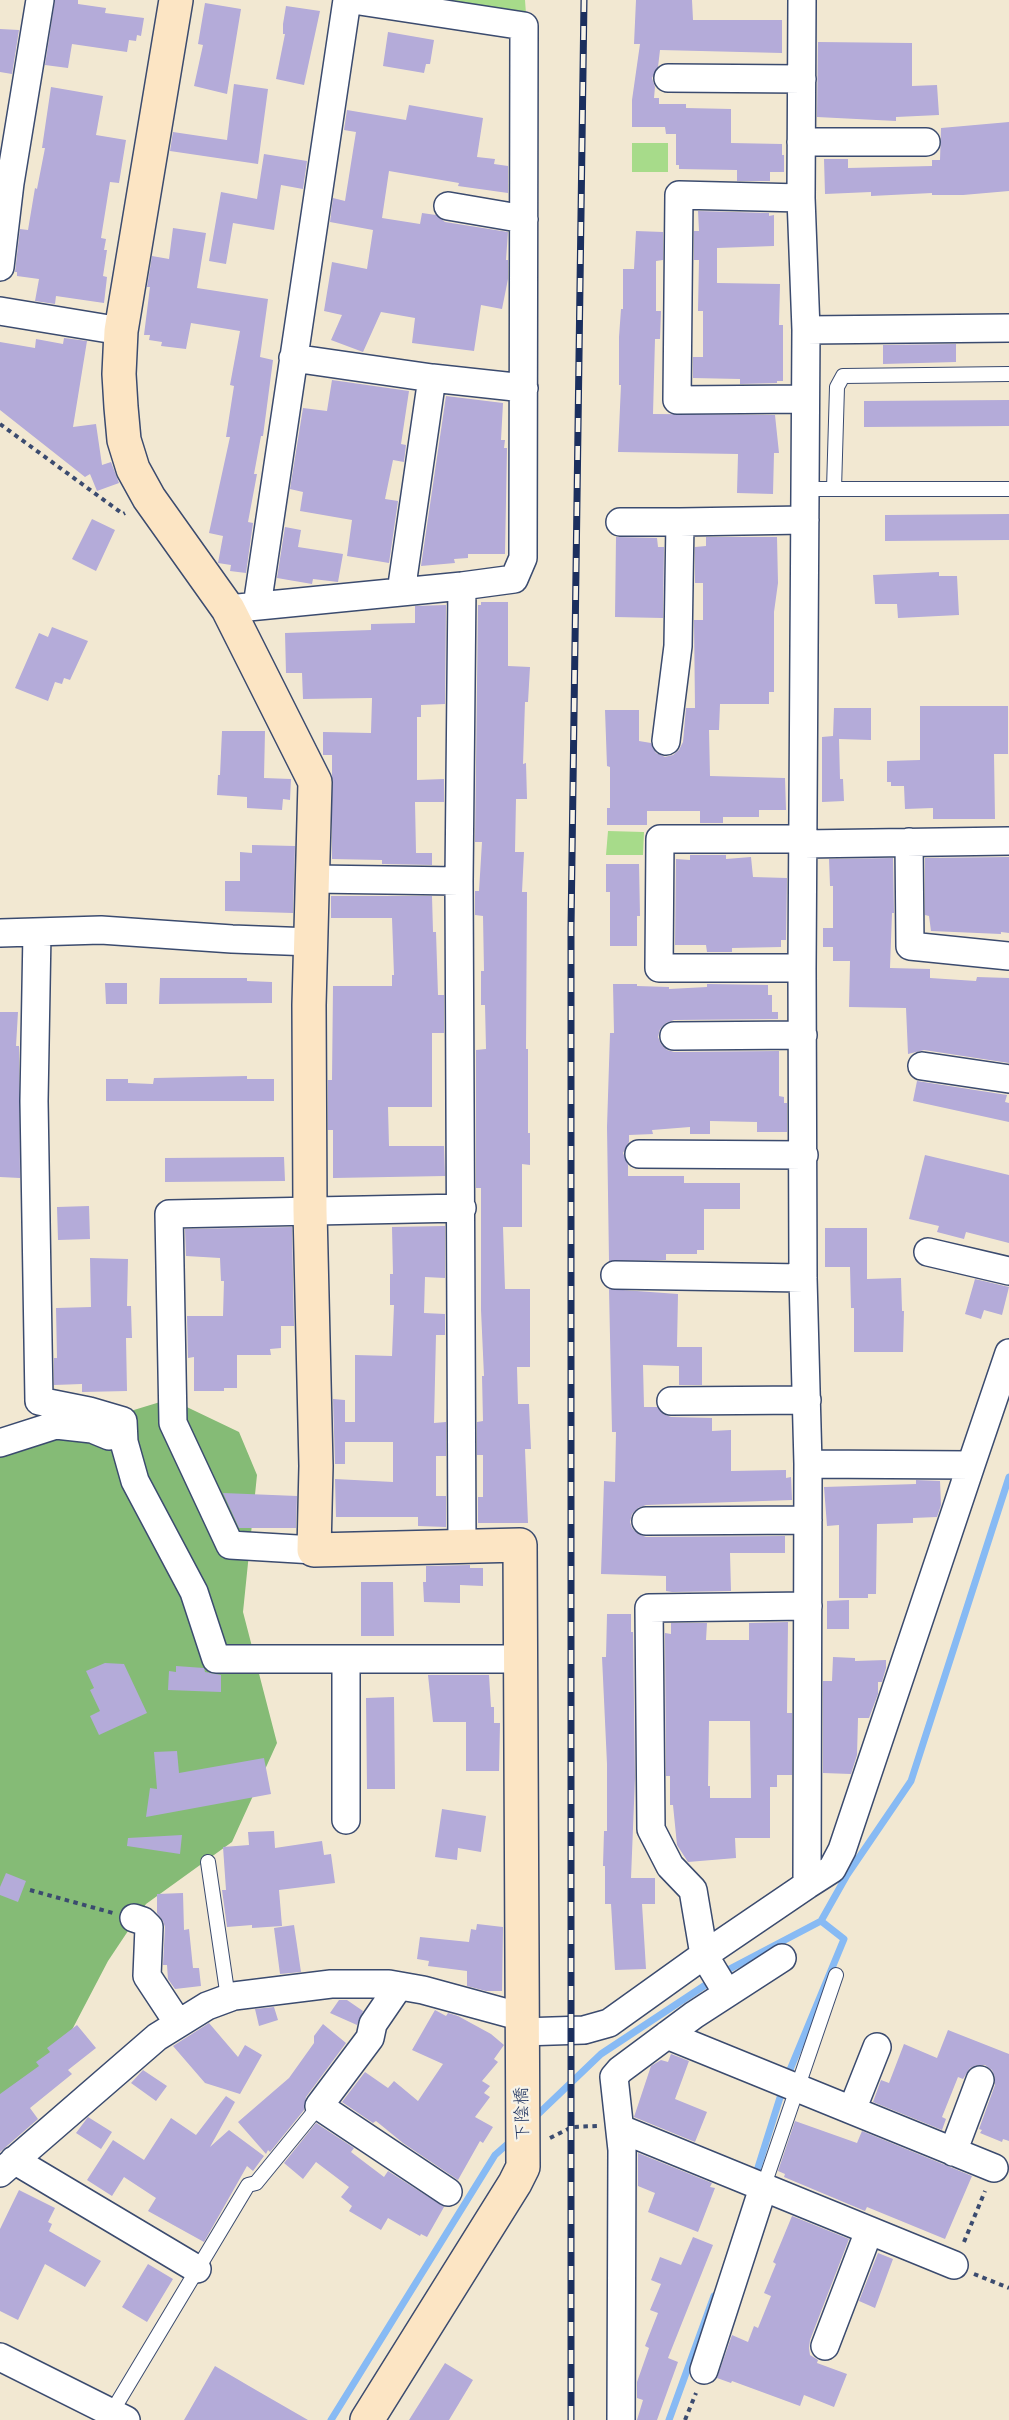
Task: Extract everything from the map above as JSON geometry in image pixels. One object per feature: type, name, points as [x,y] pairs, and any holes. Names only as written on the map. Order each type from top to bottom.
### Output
[{"type":"street","points":[[0,267],[10,183],[40,0]]},
{"type":"street","points":[[176,0],[121,330],[119,375],[124,440],[133,469],[149,498],[243,608],[315,782],[309,1005],[310,1211],[316,1466],[314,1550]]},
{"type":"street","points":[[243,608],[293,358],[346,0]]},
{"type":"street","points":[[243,608],[514,579],[523,558],[524,26],[353,0]]},
{"type":"street","points":[[802,0],[801,198],[806,330],[802,1035],[803,1278],[808,1464],[807,1885]]},
{"type":"street","points":[[668,78],[802,79]]},
{"type":"street","points":[[801,142],[926,142]]},
{"type":"street","points":[[801,198],[679,195],[677,400],[805,399]]},
{"type":"street","points":[[448,206],[524,219]]},
{"type":"street","points":[[0,311],[121,330]]},
{"type":"street","points":[[806,330],[1009,328]]},
{"type":"street","points":[[293,358],[432,378],[524,388]]},
{"type":"street","points":[[401,592],[432,378]]},
{"type":"street","points":[[620,522],[805,520]]},
{"type":"street","points":[[666,741],[678,646],[680,522]]},
{"type":"street","points":[[462,586],[459,881],[462,1208],[462,1545],[314,1550],[230,1545],[173,1423],[169,1214],[462,1208]]},
{"type":"street","points":[[802,968],[659,968],[660,839],[804,842],[1009,841]]},
{"type":"street","points":[[909,842],[910,946],[1009,956]]},
{"type":"street","points":[[313,879],[459,881]]},
{"type":"street","points":[[0,933],[101,930],[312,942]]},
{"type":"street","points":[[37,932],[34,1101],[39,1401],[89,1411],[123,1422],[124,1442],[135,1481],[194,1592],[216,1659],[521,1659]]},
{"type":"street","points":[[674,1036],[802,1035]]},
{"type":"street","points":[[922,1066],[1009,1079]]},
{"type":"street","points":[[639,1154],[804,1155]]},
{"type":"street","points":[[928,1252],[1009,1271]]},
{"type":"street","points":[[615,1275],[803,1278]]},
{"type":"street","points":[[621,2420],[609,2128],[615,2075],[667,2035],[715,1973],[807,1885],[832,1869],[843,1850],[1009,1353]]},
{"type":"street","points":[[671,1401],[807,1400]]},
{"type":"street","points":[[0,1443],[56,1425],[92,1429],[124,1442]]},
{"type":"street","points":[[808,1464],[971,1465]]},
{"type":"street","points":[[646,1521],[808,1520]]},
{"type":"street","name":"下陰橋","points":[[367,2420],[536,2145],[522,2076],[520,1545],[462,1545]]},
{"type":"street","points":[[715,1973],[693,1890],[670,1866],[651,1829],[649,1608],[808,1606]]},
{"type":"street","points":[[346,1659],[346,1820]]},
{"type":"street","points":[[134,1918],[143,1921],[149,1927],[147,1976],[178,2023]]},
{"type":"street","points":[[197,2269],[7,2166],[135,2055],[178,2023],[207,2006],[247,1993],[331,1984],[371,1983],[399,1986],[522,2024],[584,2030],[609,2023],[715,1973],[782,1958]]},
{"type":"street","points":[[399,1986],[373,2024],[370,2038],[319,2106],[448,2192]]},
{"type":"street","points":[[667,2035],[994,2168]]},
{"type":"street","points":[[852,2110],[877,2047]]},
{"type":"street","points":[[953,2152],[980,2080]]},
{"type":"street","points":[[609,2128],[954,2265]]},
{"type":"street","points":[[704,2370],[763,2188]]},
{"type":"street","points":[[825,2346],[869,2230]]},
{"type":"street","points":[[0,2357],[115,2418]]},
{"type":"lane","points":[[834,489],[837,387],[843,376],[1009,374]]},
{"type":"lane","points":[[805,489],[1009,489]]},
{"type":"lane","points":[[208,1862],[228,1998]]},
{"type":"lane","points":[[763,2188],[786,2083],[836,1975]]},
{"type":"lane","points":[[115,2418],[197,2269],[248,2185],[256,2183],[319,2106]]},
{"type":"path","points":[[0,424],[123,514],[149,498]]},
{"type":"path","points":[[30,1890],[134,1918]]},
{"type":"path","points":[[536,2145],[572,2127],[609,2128]]},
{"type":"path","points":[[994,2168],[954,2265],[1009,2288]]},
{"type":"green space","points":[[419,0],[525,0],[526,14]]},
{"type":"green space","points":[[632,143],[668,143],[668,172],[632,172]]},
{"type":"green space","points":[[608,831],[644,832],[643,855],[606,855]]},
{"type":"green space","points":[[170,1399],[239,1432],[257,1475],[243,1612],[277,1743],[232,1842],[146,1904],[108,1961],[40,2091],[0,2105],[0,1444],[19,1445]]},
{"type":"building","points":[[55,0],[78,0],[78,4],[106,8],[105,13],[144,18],[141,36],[137,35],[136,41],[129,40],[127,52],[72,44],[68,68],[45,65]]},
{"type":"building","points":[[636,0],[692,0],[693,20],[782,20],[782,53],[660,50],[658,67],[652,78],[655,87],[654,98],[659,98],[659,104],[686,104],[686,108],[731,109],[731,143],[782,144],[784,172],[770,172],[770,181],[737,181],[737,170],[679,169],[679,165],[676,165],[676,134],[666,134],[665,127],[632,127],[632,100],[640,44],[634,44]]},
{"type":"building","points":[[205,3],[241,9],[227,94],[194,86],[203,45],[198,44]]},
{"type":"building","points":[[286,6],[320,11],[304,85],[276,79],[285,34],[283,34],[283,24]]},
{"type":"building","points":[[0,29],[19,30],[12,74],[0,72]]},
{"type":"building","points":[[388,32],[434,40],[430,64],[426,64],[424,73],[383,66]]},
{"type":"building","points":[[818,42],[912,43],[912,86],[937,85],[939,115],[896,117],[896,121],[817,117]]},
{"type":"building","points":[[234,84],[268,89],[258,164],[170,151],[173,132],[227,140]]},
{"type":"building","points":[[51,87],[103,96],[96,135],[126,140],[119,183],[110,182],[101,238],[106,239],[104,250],[107,250],[103,276],[107,277],[104,303],[56,296],[55,304],[35,301],[39,279],[17,276],[15,272],[20,229],[28,230],[45,148],[42,148]]},
{"type":"building","points":[[409,105],[483,118],[477,157],[495,159],[494,164],[508,166],[508,193],[458,186],[459,183],[389,171],[382,218],[420,224],[422,213],[436,215],[445,222],[508,232],[506,260],[508,260],[508,279],[502,309],[481,305],[474,351],[412,343],[415,318],[381,312],[363,352],[331,340],[342,315],[324,311],[332,262],[367,269],[373,230],[330,222],[333,198],[345,201],[356,132],[344,130],[347,110],[406,120]]},
{"type":"building","points":[[1009,122],[1009,191],[963,195],[932,195],[932,193],[871,196],[871,192],[825,194],[824,159],[848,159],[848,168],[932,166],[932,160],[940,160],[941,128]]},
{"type":"building","points":[[264,154],[307,161],[303,189],[281,185],[274,230],[233,223],[226,264],[209,261],[221,192],[257,199]]},
{"type":"building","points":[[698,211],[774,215],[774,246],[717,248],[717,283],[780,284],[779,325],[783,325],[783,381],[740,384],[740,379],[693,378],[693,357],[703,357],[703,311],[698,311],[699,260],[694,260],[694,231],[699,231]]},
{"type":"building","points":[[173,228],[206,233],[197,288],[268,299],[260,357],[273,360],[263,436],[261,436],[254,474],[257,474],[248,522],[253,523],[246,573],[230,571],[231,565],[218,563],[223,536],[209,533],[230,437],[226,437],[234,386],[230,385],[240,331],[191,323],[186,349],[161,346],[162,342],[149,340],[150,335],[144,335],[150,287],[147,287],[152,256],[169,259]]},
{"type":"building","points":[[636,231],[663,232],[663,260],[656,261],[656,311],[661,311],[660,339],[655,339],[653,414],[775,415],[779,453],[774,453],[773,494],[737,493],[738,454],[618,452],[621,385],[619,385],[619,337],[621,309],[623,309],[623,269],[634,269]]},
{"type":"building","points":[[64,338],[87,341],[73,427],[96,424],[102,465],[111,462],[119,483],[97,491],[90,474],[85,477],[0,410],[0,342],[35,348],[36,339],[63,344]]},
{"type":"building","points":[[956,344],[956,362],[883,364],[883,345]]},
{"type":"building","points":[[332,380],[409,391],[401,444],[406,445],[404,462],[393,460],[385,499],[398,501],[389,563],[347,556],[352,520],[300,511],[303,492],[290,489],[303,408],[327,411]]},
{"type":"building","points":[[446,396],[503,403],[501,440],[505,440],[504,448],[507,448],[505,554],[468,554],[468,558],[454,559],[455,563],[421,566]]},
{"type":"building","points":[[1009,400],[1009,426],[864,427],[864,401]]},
{"type":"building","points":[[1009,514],[1009,540],[885,541],[885,515]]},
{"type":"building","points":[[92,519],[115,530],[96,571],[72,559]]},
{"type":"building","points":[[285,527],[301,530],[298,547],[343,554],[338,582],[313,579],[312,584],[277,578]]},
{"type":"building","points":[[616,537],[657,538],[658,547],[664,547],[663,618],[615,617]]},
{"type":"building","points":[[706,537],[777,537],[778,583],[774,612],[774,692],[769,692],[769,704],[720,704],[719,730],[709,730],[710,776],[785,778],[786,810],[759,810],[759,817],[723,817],[723,823],[700,823],[700,811],[647,811],[647,825],[607,825],[607,808],[610,808],[610,767],[607,766],[605,710],[639,710],[639,741],[651,743],[656,753],[665,757],[679,750],[683,742],[686,708],[695,708],[694,620],[703,620],[703,583],[695,583],[695,547],[706,546]]},
{"type":"building","points":[[939,572],[939,576],[957,576],[959,615],[898,618],[897,604],[875,604],[873,575]]},
{"type":"building","points":[[481,602],[508,602],[508,666],[530,667],[528,702],[525,702],[523,764],[526,763],[527,799],[516,799],[515,852],[524,852],[522,892],[527,892],[526,1049],[528,1049],[530,1165],[522,1164],[522,1227],[503,1227],[505,1289],[530,1289],[530,1367],[517,1367],[518,1404],[529,1404],[531,1449],[525,1449],[528,1523],[478,1523],[478,1497],[483,1497],[483,1455],[477,1455],[477,1422],[483,1421],[482,1376],[484,1376],[481,1310],[481,1188],[476,1188],[476,1050],[486,1049],[485,1005],[481,1005],[481,971],[484,971],[483,916],[475,915],[475,891],[479,891],[482,842],[475,842],[478,605],[481,605]]},
{"type":"building","points":[[446,605],[445,704],[421,705],[421,717],[417,717],[417,780],[444,779],[444,802],[415,802],[416,853],[432,853],[432,865],[382,864],[382,860],[332,859],[332,755],[323,755],[323,732],[371,733],[372,698],[303,699],[302,673],[286,673],[285,633],[371,630],[371,624],[415,623],[415,606]]},
{"type":"building","points":[[52,627],[88,641],[70,680],[64,678],[62,684],[55,682],[48,701],[15,688],[39,633],[48,637]]},
{"type":"building","points":[[920,706],[1008,706],[1008,754],[994,754],[995,819],[933,819],[933,808],[905,809],[904,786],[891,786],[891,782],[887,782],[887,761],[920,760]]},
{"type":"building","points":[[834,708],[871,708],[871,740],[839,739],[840,779],[843,779],[844,801],[822,802],[822,737],[833,736]]},
{"type":"building","points":[[222,731],[265,731],[264,778],[291,779],[290,800],[283,799],[282,810],[247,808],[247,797],[217,795]]},
{"type":"building","points":[[252,845],[295,846],[293,913],[225,911],[225,881],[240,881],[240,852],[252,853]]},
{"type":"building","points":[[690,855],[726,855],[726,859],[751,857],[753,877],[787,878],[786,940],[781,940],[781,947],[732,948],[732,952],[707,952],[706,945],[675,945],[676,859],[690,860]]},
{"type":"building","points":[[1009,857],[1009,933],[931,931],[929,916],[925,915],[925,858]]},
{"type":"building","points":[[893,858],[894,913],[892,913],[890,968],[930,969],[930,978],[976,981],[977,977],[1009,978],[1009,1063],[924,1050],[908,1054],[906,1008],[849,1007],[850,961],[833,961],[833,947],[823,947],[823,928],[833,928],[833,886],[830,886],[829,859]]},
{"type":"building","points":[[606,864],[639,864],[640,916],[637,916],[637,946],[610,946],[610,892],[606,892]]},
{"type":"building","points":[[331,896],[432,896],[433,932],[436,932],[438,995],[444,995],[444,1033],[432,1033],[432,1107],[388,1107],[389,1146],[444,1146],[445,1176],[333,1178],[333,1130],[328,1130],[328,1080],[332,1080],[333,986],[392,986],[392,975],[394,975],[392,918],[331,918]]},
{"type":"building","points":[[160,978],[247,978],[247,981],[272,982],[272,1003],[159,1004]]},
{"type":"building","points":[[105,983],[127,983],[127,1004],[106,1004]]},
{"type":"building","points":[[613,984],[637,984],[637,986],[669,987],[669,989],[707,987],[707,984],[768,985],[768,995],[772,995],[772,1012],[778,1012],[778,1019],[674,1020],[666,1023],[660,1029],[658,1037],[661,1044],[667,1050],[674,1052],[779,1051],[779,1096],[784,1097],[784,1103],[787,1103],[787,1132],[757,1132],[757,1122],[710,1121],[710,1134],[690,1134],[690,1127],[652,1130],[653,1134],[629,1135],[629,1142],[623,1153],[628,1165],[628,1176],[684,1176],[684,1183],[740,1183],[740,1209],[704,1209],[704,1250],[697,1250],[697,1254],[666,1254],[666,1260],[609,1261],[607,1127],[610,1033],[614,1033]]},
{"type":"building","points":[[0,1012],[18,1012],[16,1046],[19,1046],[20,1178],[0,1177]]},
{"type":"building","points":[[247,1076],[247,1079],[274,1079],[274,1101],[106,1101],[106,1079],[128,1079],[128,1083],[153,1084],[154,1078]]},
{"type":"building","points":[[917,1081],[1007,1095],[1005,1102],[1009,1103],[1009,1122],[913,1101]]},
{"type":"building","points":[[925,1155],[1009,1175],[1009,1243],[966,1232],[964,1239],[937,1232],[939,1226],[909,1219]]},
{"type":"building","points":[[284,1157],[285,1181],[165,1182],[165,1158]]},
{"type":"building","points":[[89,1206],[90,1239],[58,1240],[57,1207]]},
{"type":"building","points":[[445,1226],[445,1278],[425,1277],[424,1313],[445,1314],[445,1335],[436,1335],[434,1423],[446,1422],[446,1456],[436,1456],[436,1496],[446,1496],[446,1527],[418,1526],[418,1517],[336,1517],[335,1479],[393,1482],[393,1442],[345,1442],[345,1464],[335,1464],[333,1399],[345,1400],[345,1422],[355,1422],[355,1355],[392,1356],[394,1305],[390,1305],[390,1274],[393,1274],[392,1227]]},
{"type":"building","points":[[292,1227],[294,1326],[281,1326],[281,1348],[270,1349],[271,1355],[237,1355],[237,1388],[224,1388],[224,1391],[194,1391],[194,1357],[188,1358],[187,1316],[223,1316],[224,1281],[221,1281],[220,1258],[186,1256],[185,1229]]},
{"type":"building","points":[[825,1228],[867,1228],[867,1279],[901,1278],[902,1311],[904,1311],[903,1352],[854,1352],[854,1308],[851,1308],[850,1267],[825,1267]]},
{"type":"building","points":[[90,1258],[128,1259],[127,1306],[131,1306],[132,1338],[126,1338],[127,1391],[82,1392],[82,1384],[54,1385],[54,1358],[57,1358],[56,1308],[91,1307]]},
{"type":"building","points":[[975,1279],[1009,1287],[1002,1315],[984,1310],[981,1319],[965,1314]]},
{"type":"building","points":[[609,1289],[678,1294],[677,1347],[702,1347],[702,1385],[679,1385],[679,1366],[643,1365],[644,1407],[657,1407],[663,1414],[671,1417],[712,1418],[712,1431],[731,1430],[731,1471],[786,1470],[786,1478],[791,1477],[792,1500],[646,1505],[638,1508],[632,1514],[630,1522],[632,1528],[638,1534],[646,1537],[785,1536],[785,1553],[730,1553],[731,1591],[672,1592],[666,1591],[666,1576],[601,1574],[604,1481],[615,1482],[616,1432],[612,1432]]},
{"type":"building","points":[[916,1480],[940,1481],[941,1505],[937,1517],[913,1518],[913,1523],[877,1524],[876,1594],[868,1594],[868,1598],[839,1598],[839,1525],[827,1526],[824,1487],[916,1484]]},
{"type":"building","points":[[223,1493],[297,1496],[296,1528],[239,1528]]},
{"type":"building","points":[[470,1565],[470,1568],[483,1568],[483,1586],[460,1585],[460,1603],[424,1602],[423,1582],[426,1582],[426,1566]]},
{"type":"building","points":[[361,1582],[393,1582],[394,1636],[361,1636]]},
{"type":"building","points":[[849,1600],[849,1629],[827,1629],[827,1601]]},
{"type":"building","points":[[607,1614],[631,1614],[631,1632],[633,1632],[635,1778],[631,1878],[655,1878],[655,1904],[642,1904],[646,1969],[615,1970],[611,1904],[605,1904],[605,1866],[603,1866],[604,1831],[607,1831],[607,1764],[602,1657],[606,1657]]},
{"type":"building","points":[[788,1622],[787,1713],[792,1713],[792,1775],[777,1775],[777,1787],[770,1787],[770,1838],[735,1838],[736,1858],[688,1862],[677,1845],[673,1805],[670,1805],[670,1776],[666,1776],[665,1633],[671,1634],[671,1623],[707,1623],[706,1640],[749,1640],[749,1623]],"holes":[[[709,1721],[750,1721],[751,1798],[710,1798],[710,1786],[708,1786]]]},
{"type":"building","points":[[833,1657],[855,1658],[855,1661],[886,1660],[882,1682],[878,1682],[878,1694],[869,1718],[858,1718],[857,1755],[851,1774],[823,1773],[823,1681],[832,1681]]},
{"type":"building","points":[[105,1663],[124,1664],[147,1713],[99,1735],[90,1716],[100,1711],[90,1690],[94,1688],[86,1671]]},
{"type":"building","points":[[176,1666],[204,1668],[205,1672],[221,1675],[221,1692],[168,1690],[169,1671],[176,1672]]},
{"type":"building","points":[[428,1675],[489,1675],[494,1723],[500,1723],[499,1771],[466,1771],[466,1722],[433,1722]]},
{"type":"building","points":[[394,1697],[395,1789],[367,1789],[366,1698]]},
{"type":"building","points":[[177,1751],[179,1773],[264,1758],[271,1794],[146,1817],[150,1788],[157,1789],[154,1752]]},
{"type":"building","points":[[442,1809],[486,1816],[481,1852],[458,1848],[457,1860],[435,1857]]},
{"type":"building","points":[[274,1831],[275,1848],[322,1841],[324,1855],[331,1854],[335,1883],[279,1890],[282,1926],[227,1927],[222,1890],[226,1890],[223,1847],[249,1845],[248,1832]]},
{"type":"building","points":[[182,1835],[180,1854],[127,1846],[128,1838]]},
{"type":"building","points":[[6,1873],[26,1881],[18,1902],[0,1895],[0,1887]]},
{"type":"building","points":[[183,1893],[184,1930],[189,1929],[193,1968],[199,1968],[201,1986],[175,1989],[168,1979],[167,1965],[163,1965],[165,1927],[157,1913],[157,1894]]},
{"type":"building","points":[[477,1924],[503,1927],[502,1991],[486,1991],[467,1986],[467,1971],[428,1966],[429,1961],[417,1959],[420,1937],[469,1942],[471,1929],[476,1930]]},
{"type":"building","points":[[294,1925],[301,1972],[280,1974],[274,1928]]},
{"type":"building","points":[[339,2000],[347,2000],[363,2011],[357,2025],[330,2013]]},
{"type":"building","points":[[274,2007],[278,2020],[259,2026],[255,2009]]},
{"type":"building","points":[[435,2010],[446,2016],[448,2013],[458,2016],[491,2034],[504,2045],[494,2059],[498,2062],[482,2081],[490,2086],[484,2093],[490,2097],[475,2117],[493,2127],[483,2143],[480,2141],[458,2180],[403,2143],[376,2121],[373,2123],[342,2102],[365,2072],[388,2088],[394,2081],[418,2101],[443,2064],[412,2050]]},
{"type":"building","points":[[209,2023],[238,2057],[245,2045],[262,2055],[240,2094],[205,2083],[173,2046]]},
{"type":"building","points":[[323,2024],[346,2043],[306,2097],[304,2110],[266,2154],[238,2122],[289,2078],[314,2043],[314,2036]]},
{"type":"building","points":[[77,2025],[96,2048],[68,2070],[72,2074],[30,2108],[38,2119],[0,2152],[0,2094],[39,2066],[36,2062],[50,2052],[47,2048]]},
{"type":"building","points":[[948,2030],[1009,2054],[1009,2141],[1003,2139],[1002,2142],[980,2133],[982,2130],[979,2129],[995,2085],[992,2070],[985,2065],[970,2068],[963,2079],[958,2077],[942,2117],[946,2119],[942,2130],[873,2102],[881,2080],[889,2083],[904,2044],[937,2058]]},
{"type":"building","points":[[671,2054],[689,2061],[675,2099],[707,2112],[695,2142],[634,2117],[651,2066],[661,2060],[668,2062]]},
{"type":"building","points":[[143,2070],[167,2086],[156,2101],[131,2083]]},
{"type":"building","points":[[226,2096],[235,2102],[210,2147],[229,2130],[264,2156],[253,2171],[247,2166],[204,2242],[148,2211],[156,2198],[124,2177],[112,2196],[87,2180],[113,2140],[144,2160],[171,2118],[196,2135]]},
{"type":"building","points":[[88,2117],[112,2132],[101,2149],[76,2133]]},
{"type":"building","points":[[795,2121],[857,2143],[862,2131],[972,2176],[945,2239],[867,2207],[865,2211],[784,2177],[785,2174],[778,2171]]},
{"type":"building","points":[[316,2123],[354,2148],[351,2152],[384,2177],[388,2171],[444,2207],[427,2237],[421,2234],[420,2236],[388,2218],[381,2230],[349,2211],[352,2206],[341,2197],[349,2187],[316,2162],[303,2179],[284,2163]]},
{"type":"building","points":[[638,2153],[712,2183],[710,2187],[715,2188],[698,2232],[648,2212],[655,2193],[638,2186]]},
{"type":"building","points":[[19,2190],[55,2208],[48,2222],[52,2224],[49,2231],[101,2261],[85,2287],[45,2264],[18,2320],[0,2311],[0,2229]]},
{"type":"building","points":[[792,2216],[849,2239],[810,2340],[809,2348],[810,2355],[818,2360],[817,2363],[847,2374],[834,2407],[804,2395],[800,2406],[732,2381],[731,2383],[717,2378],[732,2335],[748,2342],[754,2326],[758,2328],[771,2296],[764,2293],[776,2264],[773,2262]]},
{"type":"building","points":[[693,2237],[713,2245],[668,2358],[678,2362],[657,2420],[637,2420],[643,2400],[637,2398],[637,2382],[649,2348],[645,2346],[658,2313],[650,2310],[661,2284],[651,2280],[660,2257],[681,2265]]},
{"type":"building","points":[[878,2253],[893,2259],[875,2308],[859,2301]]},
{"type":"building","points":[[148,2264],[173,2279],[147,2322],[122,2307]]},
{"type":"building","points":[[445,2363],[473,2380],[449,2420],[409,2420]]},
{"type":"building","points":[[215,2366],[249,2386],[308,2420],[184,2420]]},
{"type":"waterway","points":[[722,1973],[821,1921],[847,1875],[911,1781],[1009,1477]]},
{"type":"waterway","points":[[787,2077],[844,1939],[821,1921]]},
{"type":"waterway","points":[[533,2119],[601,2054],[713,1980]]},
{"type":"waterway","points":[[755,2177],[783,2088]]},
{"type":"waterway","points":[[331,2420],[495,2155],[512,2140]]},
{"type":"waterway","points":[[669,2420],[714,2296]]},
{"type":"railway","points":[[571,2420],[571,928],[584,0]]}]
